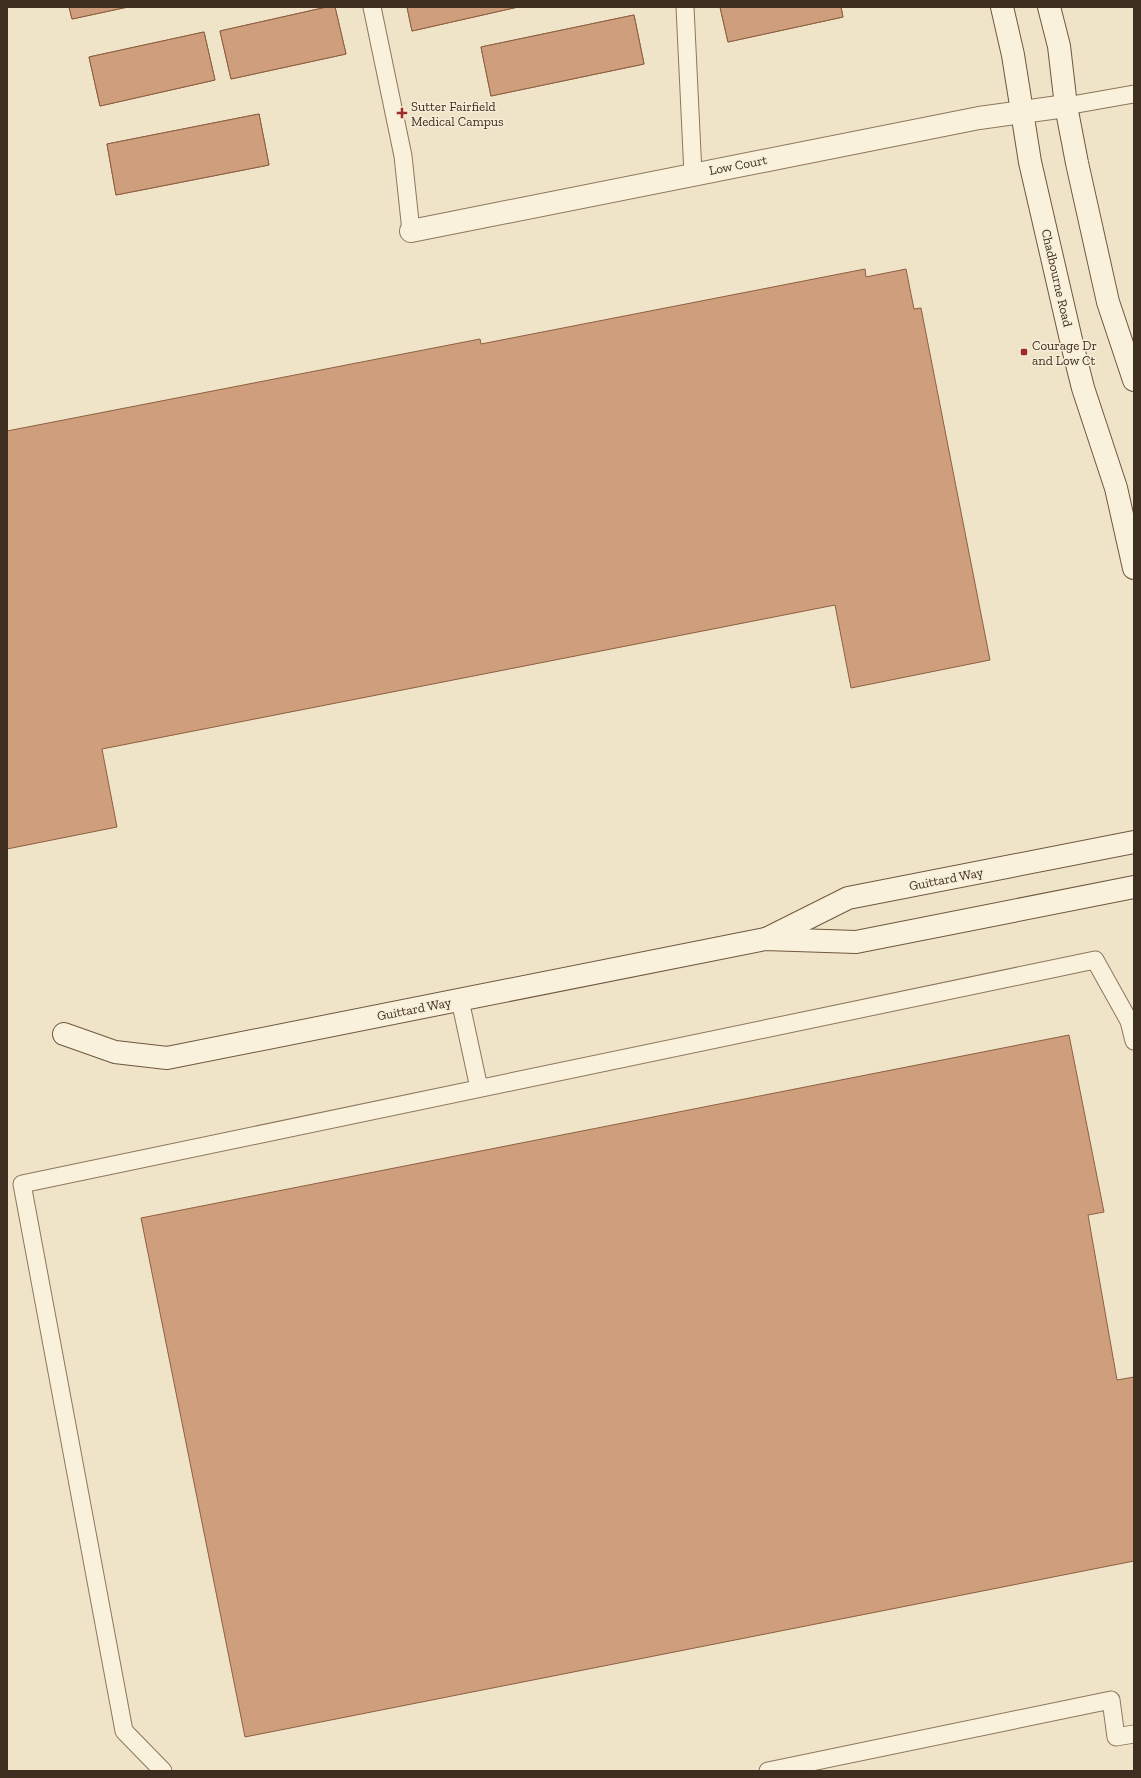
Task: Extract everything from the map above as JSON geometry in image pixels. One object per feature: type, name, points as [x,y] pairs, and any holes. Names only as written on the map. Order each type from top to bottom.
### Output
[{"type":"street","name":"Chadbourne Road","points":[[1002,7],[1014,55],[1030,162],[1083,388],[1116,488],[1134,568]]},
{"type":"street","points":[[1049,7],[1059,46],[1066,106],[1077,163],[1108,302],[1134,380]]},
{"type":"street","name":"Low Court","points":[[411,231],[979,118],[1066,106]]},
{"type":"street","name":"Guittard Way","points":[[765,939],[848,898],[1134,842]]},
{"type":"street","name":"Guittard Way","points":[[64,1034],[115,1052],[167,1058],[765,939],[856,942],[1134,887]]},
{"type":"lane","points":[[372,7],[403,156],[411,231]]},
{"type":"lane","points":[[685,7],[693,174]]},
{"type":"lane","points":[[1066,106],[1134,94]]},
{"type":"lane","points":[[163,1771],[124,1731],[22,1184],[1096,960],[1129,1021],[1134,1041]]},
{"type":"lane","points":[[460,1000],[479,1088]]},
{"type":"lane","points":[[768,1771],[1111,1700],[1116,1737],[1134,1734]]},
{"type":"building","points":[[69,7],[128,7],[72,19]]},
{"type":"building","points":[[69,7],[128,7],[72,19]]},
{"type":"building","points":[[327,7],[335,7],[346,54],[231,79],[220,31]]},
{"type":"building","points":[[327,7],[335,7],[346,54],[231,79],[220,31]]},
{"type":"building","points":[[407,7],[518,7],[412,31]]},
{"type":"building","points":[[407,7],[518,7],[412,31]]},
{"type":"building","points":[[720,7],[841,7],[843,17],[728,42]]},
{"type":"building","points":[[720,7],[841,7],[843,17],[728,42]]},
{"type":"building","points":[[634,15],[644,64],[491,96],[481,47]]},
{"type":"building","points":[[634,15],[644,64],[491,96],[481,47]]},
{"type":"building","points":[[204,32],[215,80],[100,106],[89,57]]},
{"type":"building","points":[[204,32],[215,80],[100,106],[89,57]]},
{"type":"building","points":[[259,114],[269,165],[116,195],[107,144]]},
{"type":"building","points":[[259,114],[269,165],[116,195],[107,144]]},
{"type":"building","points":[[865,269],[866,277],[906,269],[914,309],[921,308],[990,660],[851,688],[835,605],[102,749],[117,827],[7,849],[7,431],[480,339],[481,344]]},
{"type":"building","points":[[1069,1035],[1104,1212],[1088,1215],[1117,1380],[1134,1377],[1134,1561],[245,1737],[141,1218]]},
{"type":"place","name":"Sutter Fairfield Medical Campus","points":[[402,113]]},
{"type":"place","name":"Courage Dr and Low Ct","points":[[1024,352]]}]
